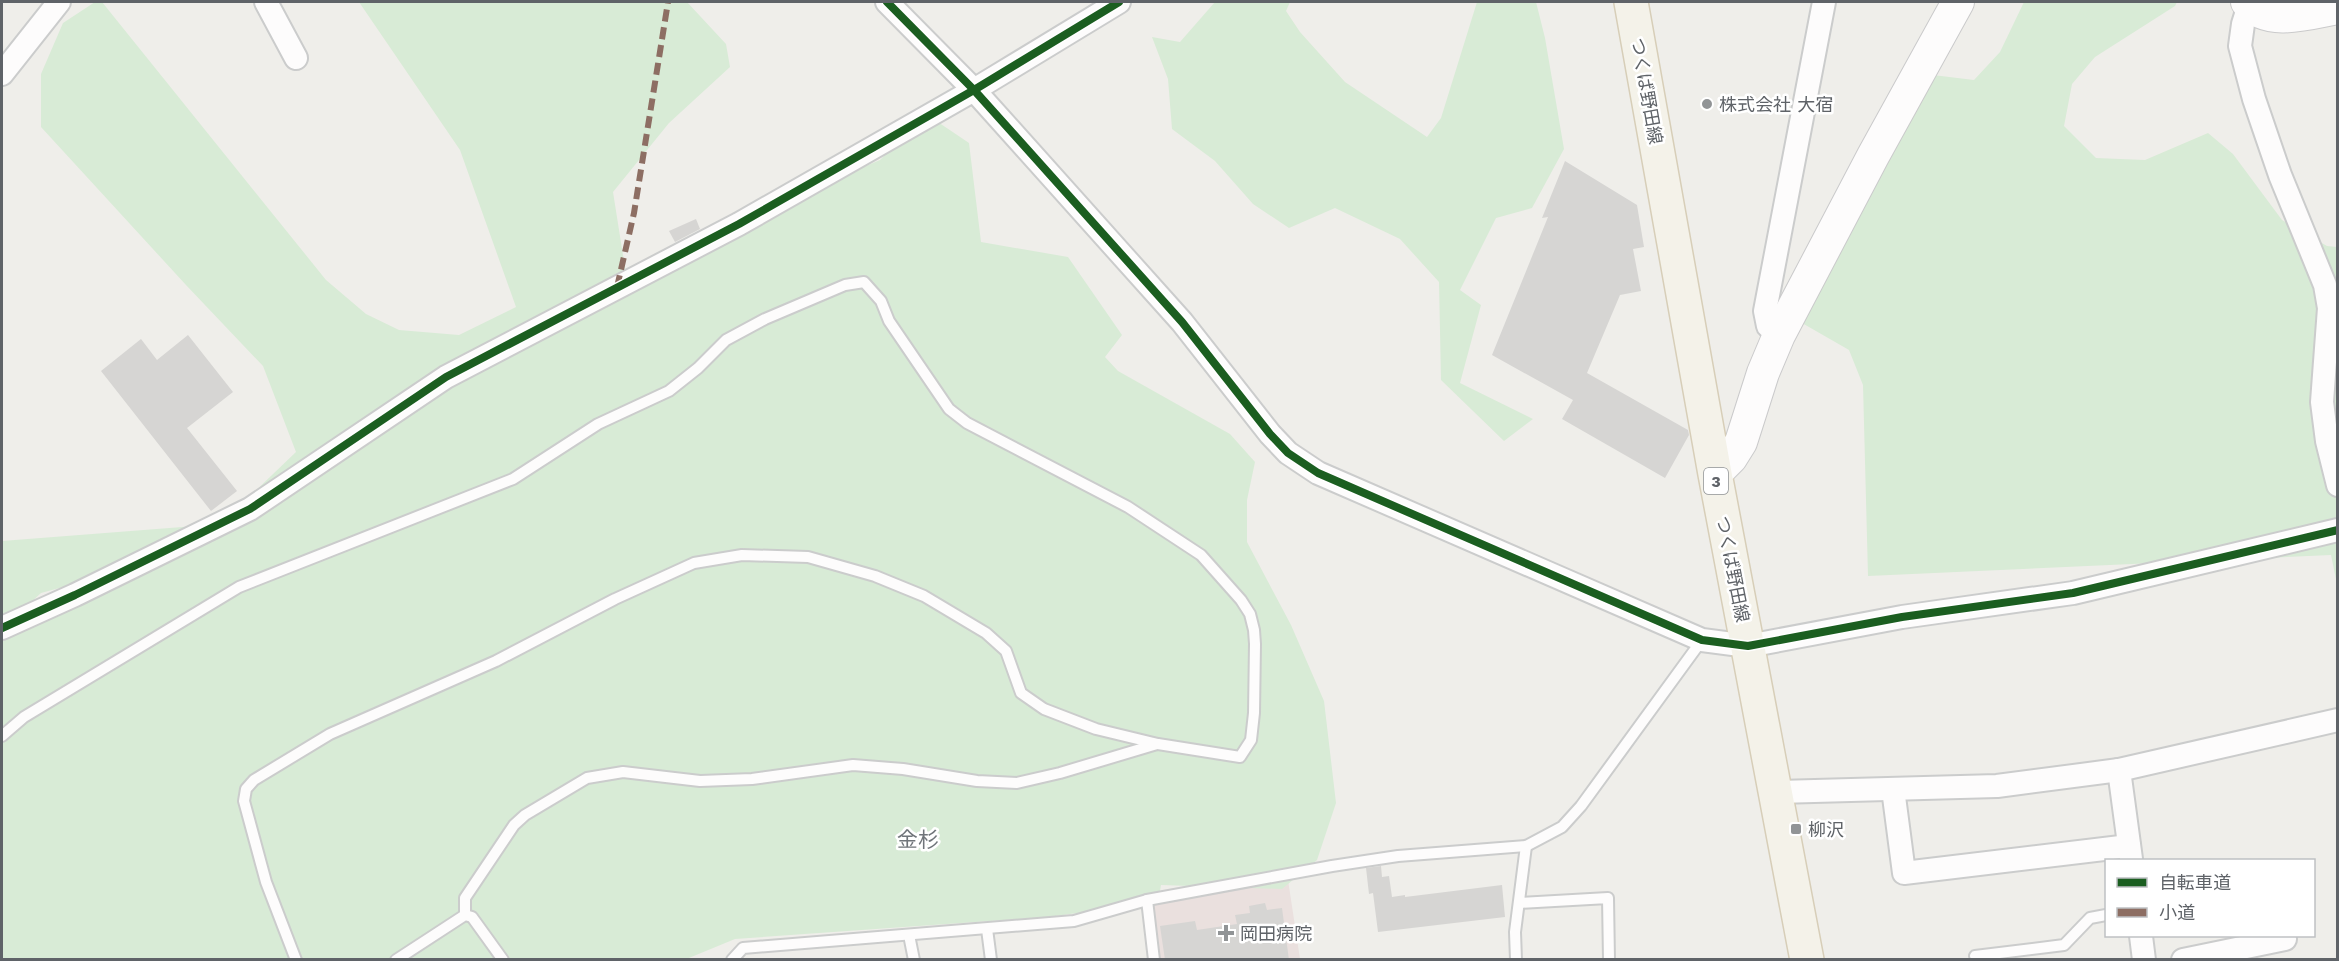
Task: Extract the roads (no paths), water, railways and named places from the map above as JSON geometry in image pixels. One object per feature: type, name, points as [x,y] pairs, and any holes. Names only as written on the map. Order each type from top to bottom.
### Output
[{"type":"main road","name":"つくば野田線","points":[[1631,2],[1715,474],[1807,960]]},
{"type":"street","points":[[2,74],[58,2]]},
{"type":"street","points":[[266,2],[296,58]]},
{"type":"street","points":[[887,2],[974,90],[1182,322],[1264,428],[1288,453],[1318,473],[1702,640],[1748,646],[1902,617],[2073,593],[2337,530]]},
{"type":"street","points":[[2,628],[75,595],[250,509],[446,377],[739,224],[974,90],[1119,2]]},
{"type":"street","points":[[1779,336],[1768,326],[1765,311],[1824,2]]},
{"type":"street","points":[[1715,474],[1731,458],[1741,442],[1763,373],[1779,336],[1862,176],[1958,2]]},
{"type":"street","points":[[2337,8],[2287,17],[2264,14],[2248,3],[2240,46],[2254,99],[2280,174],[2325,285],[2330,308],[2322,402],[2327,441],[2337,485]]},
{"type":"street","points":[[1776,792],[1997,786],[2119,770],[2337,720]]},
{"type":"street","points":[[1893,789],[1904,873],[2130,853],[2119,770]]},
{"type":"street","points":[[2141,937],[2144,960]]},
{"type":"street","points":[[2183,960],[2285,939]]},
{"type":"lane","points":[[2,736],[24,717],[239,587],[513,479],[598,424],[669,391],[698,368],[726,340],[765,319],[845,285],[864,282],[881,301],[889,321],[949,409],[967,423],[1128,507],[1186,544],[1201,555],[1241,600],[1250,615],[1254,630],[1254,713],[1251,740],[1240,757],[1158,744],[1096,729],[1044,709],[1021,693],[1006,651],[986,633],[924,596],[875,576],[808,557],[742,555],[694,563],[615,599],[496,661],[330,734],[254,780],[246,789],[244,801],[266,882],[296,960]]},
{"type":"lane","points":[[732,960],[743,948],[1074,921],[1147,900],[1398,856],[1526,846],[1562,827],[1581,806],[1702,640]]},
{"type":"lane","points":[[465,915],[465,898],[514,825],[525,815],[587,778],[623,772],[700,781],[752,779],[853,765],[1017,783],[1060,773],[1158,744]]},
{"type":"lane","points":[[1516,960],[1515,932],[1526,846]]},
{"type":"lane","points":[[1519,903],[1608,898],[1609,960]]},
{"type":"lane","points":[[1147,900],[1154,960]]},
{"type":"lane","points":[[396,960],[465,915],[472,917],[503,960]]},
{"type":"lane","points":[[1975,956],[2064,945],[2090,918],[2105,915]]},
{"type":"lane","points":[[987,929],[991,960]]},
{"type":"lane","points":[[909,935],[914,960]]},
{"type":"place","name":"株式会社 大宿","points":[[1707,104]]},
{"type":"place","name":"柳沢","points":[[1796,829]]},
{"type":"place","name":"岡田病院","points":[[1226,933]]},
{"type":"district","name":"金杉","points":[[918,839]]}]
